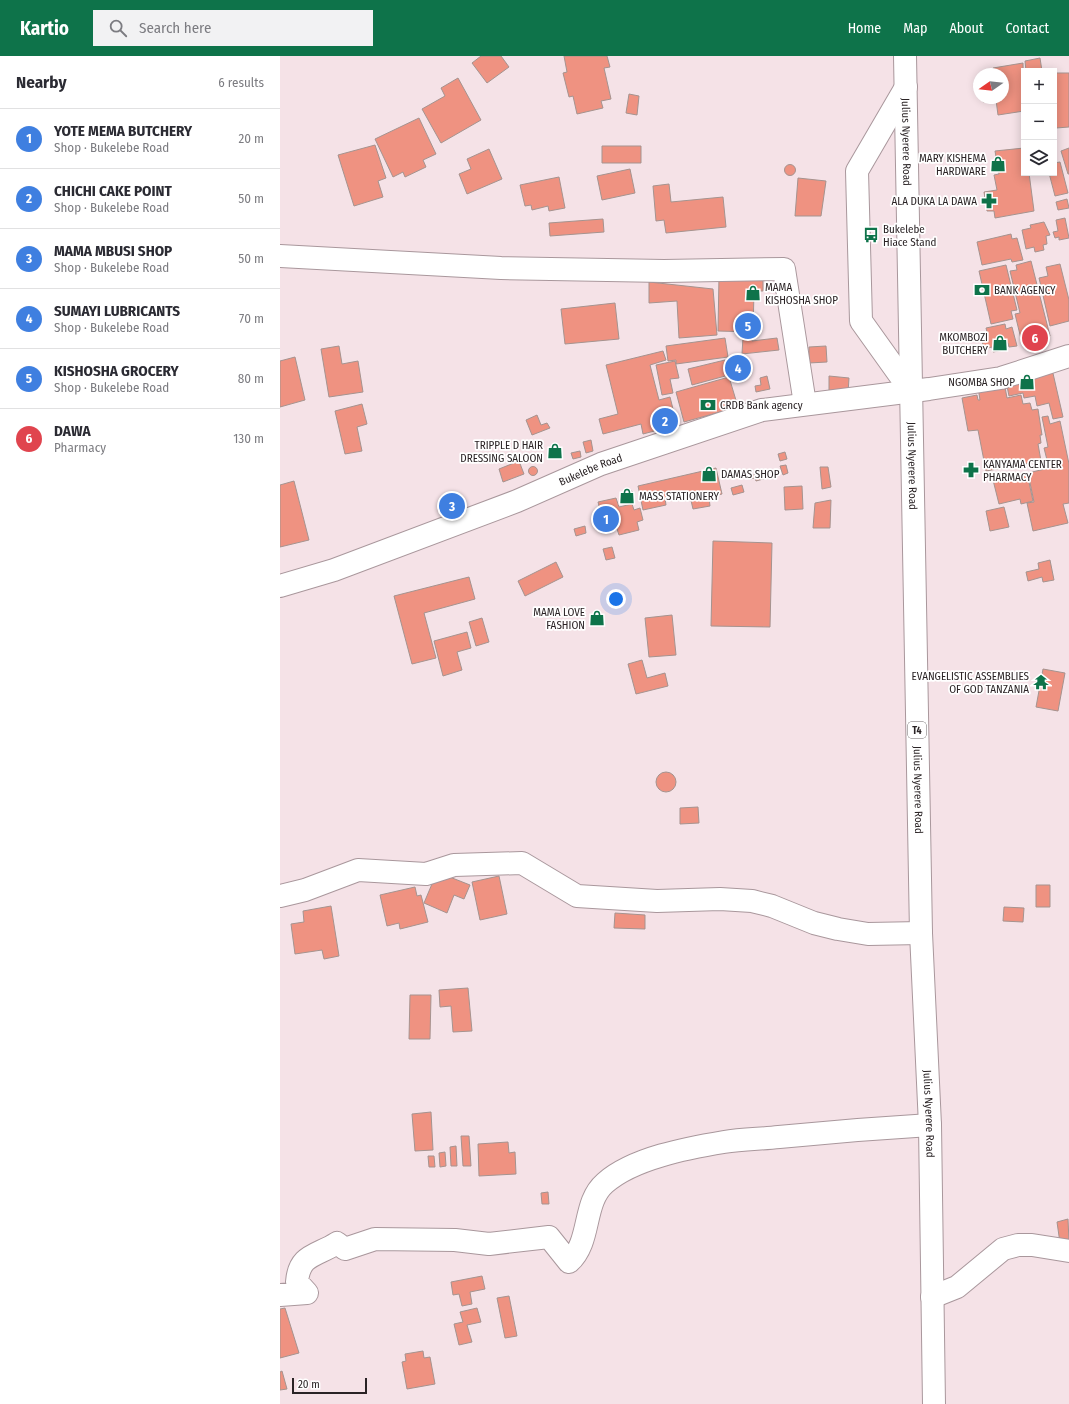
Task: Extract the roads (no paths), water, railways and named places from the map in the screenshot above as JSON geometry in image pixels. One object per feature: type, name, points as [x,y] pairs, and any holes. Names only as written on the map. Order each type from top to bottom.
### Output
[{"type":"main road","name":"Julius Nyerere Road","points":[[905,56],[921,933],[930,1125],[934,1404]]},
{"type":"main road","points":[[906,86],[857,171],[861,321],[911,391]]},
{"type":"main road","points":[[280,256],[508,268],[664,271],[784,269],[805,404]]},
{"type":"main road","name":"Bukelebe Road","points":[[280,586],[334,570],[510,504],[601,464],[762,410],[1001,378],[1069,356]]},
{"type":"main road","points":[[280,896],[305,890],[358,870],[426,874],[454,865],[522,863],[577,896],[656,901],[720,899],[752,901],[772,906],[814,923],[838,929],[868,934],[921,933]]},
{"type":"main road","points":[[280,1295],[307,1293],[297,1282],[298,1271],[303,1262],[322,1249],[330,1247],[337,1242],[345,1249],[375,1239],[455,1240],[489,1244],[549,1237],[570,1262],[577,1255],[581,1246],[591,1205],[597,1192],[611,1178],[646,1161],[725,1141],[850,1130],[930,1125]]},
{"type":"main road","points":[[932,1297],[957,1287],[1003,1250],[1018,1246],[1032,1245],[1069,1251]]},
{"type":"place","name":"MARY KISHEMA HARDWARE","points":[[998,164]]},
{"type":"place","name":"ALA DUKA LA DAWA","points":[[989,201]]},
{"type":"place","name":"Bukelebe Hiace Stand","points":[[871,235]]},
{"type":"place","name":"BANK AGENCY","points":[[982,290]]},
{"type":"place","name":"MAMA KISHOSHA SHOP","points":[[753,293]]},
{"type":"place","name":"KISHOSHA GROCERY","points":[[748,326]]},
{"type":"place","name":"DAWA","points":[[1035,338]]},
{"type":"place","name":"MKOMBOZI BUTCHERY","points":[[1000,343]]},
{"type":"place","name":"SUMAYI LUBRICANTS","points":[[738,368]]},
{"type":"place","name":"NGOMBA SHOP","points":[[1027,382]]},
{"type":"place","name":"CRDB Bank agency","points":[[708,405]]},
{"type":"place","name":"CHICHI CAKE POINT","points":[[665,421]]},
{"type":"place","name":"TRIPPLE D HAIR DRESSING SALOON","points":[[555,451]]},
{"type":"place","name":"KANYAMA CENTER PHARMACY","points":[[971,470]]},
{"type":"place","name":"DAMAS SHOP","points":[[709,474]]},
{"type":"place","name":"MASS STATIONERY","points":[[627,496]]},
{"type":"place","name":"MAMA MBUSI SHOP","points":[[452,506]]},
{"type":"place","name":"YOTE MEMA BUTCHERY","points":[[606,519]]},
{"type":"place","name":"MAMA LOVE FASHION","points":[[597,618]]},
{"type":"place","name":"EVANGELISTIC ASSEMBLIES OF GOD TANZANIA","points":[[1041,682]]}]
